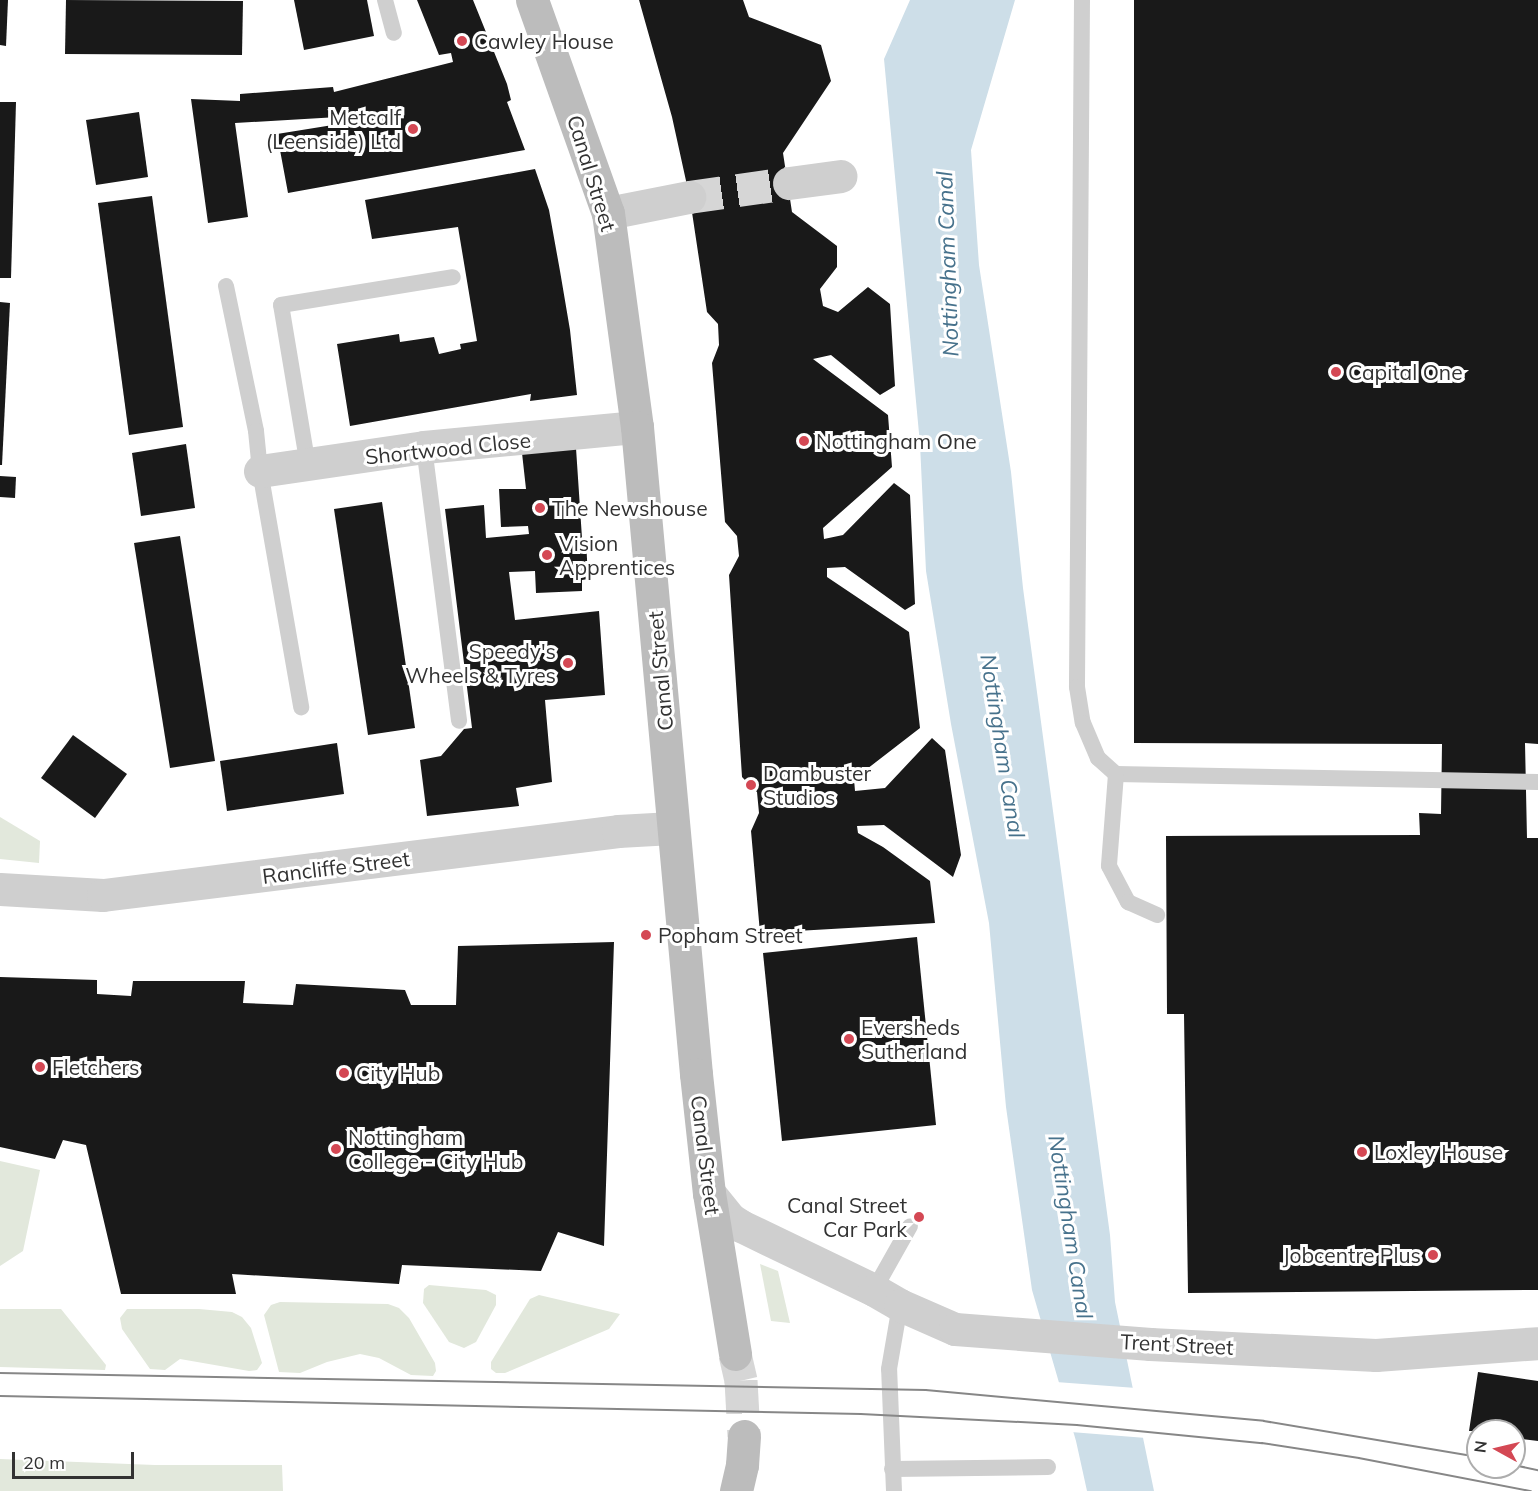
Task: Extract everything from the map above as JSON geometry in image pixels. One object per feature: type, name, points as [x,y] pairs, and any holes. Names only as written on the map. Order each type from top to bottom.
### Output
[{"type":"street","name":"Canal Street","points":[[532,0],[608,213],[637,427],[666,728],[672,828],[709,1193],[735,1354]]},
{"type":"street","points":[[789,183],[841,176]]},
{"type":"street","points":[[608,213],[689,197]]},
{"type":"street","name":"Shortwood Close","points":[[260,471],[308,466],[424,447],[637,427]]},
{"type":"street","name":"Rancliffe Street","points":[[0,889],[50,894],[115,894],[618,831],[672,828]]},
{"type":"street","name":"Trent Street","points":[[709,1193],[730,1219],[741,1226],[955,1329],[1150,1344],[1376,1355],[1538,1343]]},
{"type":"street","points":[[736,1491],[742,1465],[744,1436]]},
{"type":"lane","points":[[385,0],[394,33]]},
{"type":"lane","points":[[1082,0],[1077,687],[1083,723],[1098,758],[1116,774],[1538,782]]},
{"type":"lane","points":[[308,466],[282,305],[453,277]]},
{"type":"lane","points":[[226,286],[256,432],[260,471],[301,707]]},
{"type":"lane","points":[[424,447],[459,721]]},
{"type":"lane","points":[[1116,774],[1109,866],[1128,902],[1156,915]]},
{"type":"lane","points":[[894,1491],[887,1298],[910,1226]]},
{"type":"lane","points":[[892,1469],[1048,1467]]},
{"type":"shaded area","points":[[0,817],[40,841],[39,863],[0,859]]},
{"type":"shaded area","points":[[0,1161],[40,1170],[23,1251],[0,1266]]},
{"type":"shaded area","points":[[760,1264],[778,1271],[790,1323],[771,1321]]},
{"type":"shaded area","points":[[429,1285],[486,1290],[496,1295],[496,1305],[476,1342],[464,1348],[449,1342],[423,1303],[424,1289]]},
{"type":"shaded area","points":[[539,1295],[620,1314],[609,1329],[505,1373],[496,1373],[491,1369],[491,1362],[530,1299]]},
{"type":"shaded area","points":[[280,1302],[388,1304],[399,1308],[409,1318],[435,1363],[436,1371],[433,1376],[411,1375],[379,1358],[360,1354],[327,1362],[300,1373],[279,1372],[264,1315],[271,1305]]},
{"type":"shaded area","points":[[0,1309],[61,1309],[106,1365],[105,1370],[0,1367]]},
{"type":"shaded area","points":[[127,1309],[199,1309],[232,1312],[242,1317],[251,1328],[262,1363],[257,1370],[249,1371],[180,1359],[165,1370],[150,1369],[122,1329],[120,1318]]},
{"type":"shaded area","points":[[0,1459],[155,1465],[282,1465],[283,1491],[0,1491]]},
{"type":"water","name":"Nottingham Canal","points":[[910,0],[1015,0],[971,150],[979,265],[1011,472],[1023,588],[1110,1235],[1115,1302],[1154,1491],[1087,1491],[1076,1441],[1032,1290],[1006,1107],[989,923],[951,724],[926,571],[920,444],[884,59]]},
{"type":"pier","points":[[1056,1382],[1136,1388],[1146,1438],[1071,1432]]},
{"type":"building","points":[[0,0],[8,0],[6,46],[0,45]]},
{"type":"building","points":[[66,0],[243,1],[242,55],[65,54]]},
{"type":"building","points":[[294,0],[367,0],[374,36],[304,50]]},
{"type":"building","name":"Metcalf (Leenside) Ltd","points":[[417,0],[473,0],[507,84],[511,100],[507,102],[525,150],[288,193],[277,134],[339,124],[338,117],[235,123],[248,217],[208,223],[191,99],[240,101],[240,94],[333,87],[334,92],[453,62],[451,53],[439,55]]},
{"type":"building","name":"Nottingham One","points":[[639,0],[743,0],[749,17],[821,45],[831,81],[783,153],[792,212],[837,246],[837,267],[820,289],[823,306],[838,312],[868,287],[890,304],[895,386],[880,395],[831,355],[813,359],[888,415],[892,467],[823,528],[824,539],[843,535],[894,483],[910,495],[915,604],[905,610],[845,567],[827,568],[827,577],[909,632],[920,728],[854,779],[855,791],[885,788],[932,738],[945,750],[961,855],[953,877],[884,825],[857,826],[858,833],[883,847],[930,881],[935,923],[760,933],[751,831],[759,813],[757,792],[742,777],[729,575],[739,556],[737,536],[725,522],[712,363],[719,345],[718,324],[707,312],[690,199],[672,117]]},
{"type":"building","name":"Capital One","points":[[1134,0],[1538,0],[1538,744],[1525,743],[1527,838],[1538,838],[1538,1290],[1188,1293],[1184,1014],[1167,1014],[1166,836],[1420,835],[1419,813],[1441,814],[1442,744],[1134,743]]},
{"type":"building","points":[[0,102],[16,102],[11,278],[0,278]]},
{"type":"building","points":[[139,112],[148,177],[96,185],[86,120]]},
{"type":"building","points":[[535,169],[549,210],[570,330],[577,395],[530,401],[531,394],[350,426],[337,344],[399,334],[400,342],[434,337],[439,354],[461,349],[460,344],[477,341],[458,227],[372,239],[365,200]]},
{"type":"building","points":[[152,196],[183,427],[129,435],[98,203]]},
{"type":"building","points":[[0,302],[10,303],[2,465],[0,465]]},
{"type":"building","points":[[186,444],[195,508],[141,516],[132,453]]},
{"type":"building","points":[[576,448],[582,538],[586,539],[588,579],[582,580],[582,591],[536,593],[535,571],[509,572],[515,620],[599,611],[605,695],[545,700],[552,782],[516,788],[519,806],[427,816],[420,760],[441,756],[464,729],[472,728],[445,509],[484,505],[486,538],[529,534],[528,526],[501,527],[499,489],[526,489],[522,453]]},
{"type":"building","points":[[0,476],[16,477],[15,498],[0,497]]},
{"type":"building","points":[[382,502],[415,728],[368,735],[334,509]]},
{"type":"building","points":[[180,536],[215,761],[170,768],[134,543]]},
{"type":"building","points":[[73,735],[127,774],[95,818],[41,778]]},
{"type":"building","points":[[337,743],[344,794],[227,811],[220,761]]},
{"type":"building","name":"Eversheds Sutherland","points":[[917,937],[936,1125],[782,1141],[763,953]]},
{"type":"building","name":"City Hub","points":[[614,942],[604,1246],[558,1232],[541,1271],[402,1265],[399,1284],[232,1274],[236,1294],[121,1294],[86,1145],[63,1140],[55,1159],[0,1147],[0,977],[97,980],[97,994],[131,996],[133,981],[245,981],[243,1003],[293,1005],[296,984],[405,990],[411,1005],[456,1005],[458,946]]},
{"type":"building","points":[[1478,1372],[1538,1381],[1538,1441],[1526,1440],[1526,1419],[1471,1419]]},
{"type":"tunnel","points":[[689,197],[789,183]]},
{"type":"tunnel","points":[[735,1354],[741,1380],[744,1436]]},
{"type":"tram line","points":[[0,1373],[926,1390],[1264,1421],[1466,1455]]},
{"type":"tram line","points":[[0,1396],[861,1414],[1077,1425],[1262,1443],[1359,1458],[1531,1491]]},
{"type":"tram line","points":[[1526,1468],[1538,1470]]},
{"type":"place","name":"Cawley House","points":[[462,41]]},
{"type":"place","name":"Metcalf (Leenside) Ltd","points":[[413,129]]},
{"type":"place","name":"Capital One","points":[[1336,372]]},
{"type":"place","name":"Nottingham One","points":[[804,441]]},
{"type":"place","name":"The Newshouse","points":[[540,508]]},
{"type":"place","name":"Vision Apprentices","points":[[547,555]]},
{"type":"place","name":"Speedy's Wheels & Tyres","points":[[568,663]]},
{"type":"place","name":"Dambuster Studios","points":[[751,785]]},
{"type":"place","name":"Popham Street","points":[[646,935]]},
{"type":"place","name":"Eversheds Sutherland","points":[[849,1039]]},
{"type":"place","name":"Fletchers","points":[[40,1067]]},
{"type":"place","name":"City Hub","points":[[344,1073]]},
{"type":"place","name":"Nottingham College - City Hub","points":[[336,1149]]},
{"type":"place","name":"Loxley House","points":[[1362,1152]]},
{"type":"place","name":"Canal Street Car Park","points":[[919,1217]]},
{"type":"place","name":"Jobcentre Plus","points":[[1433,1255]]}]
